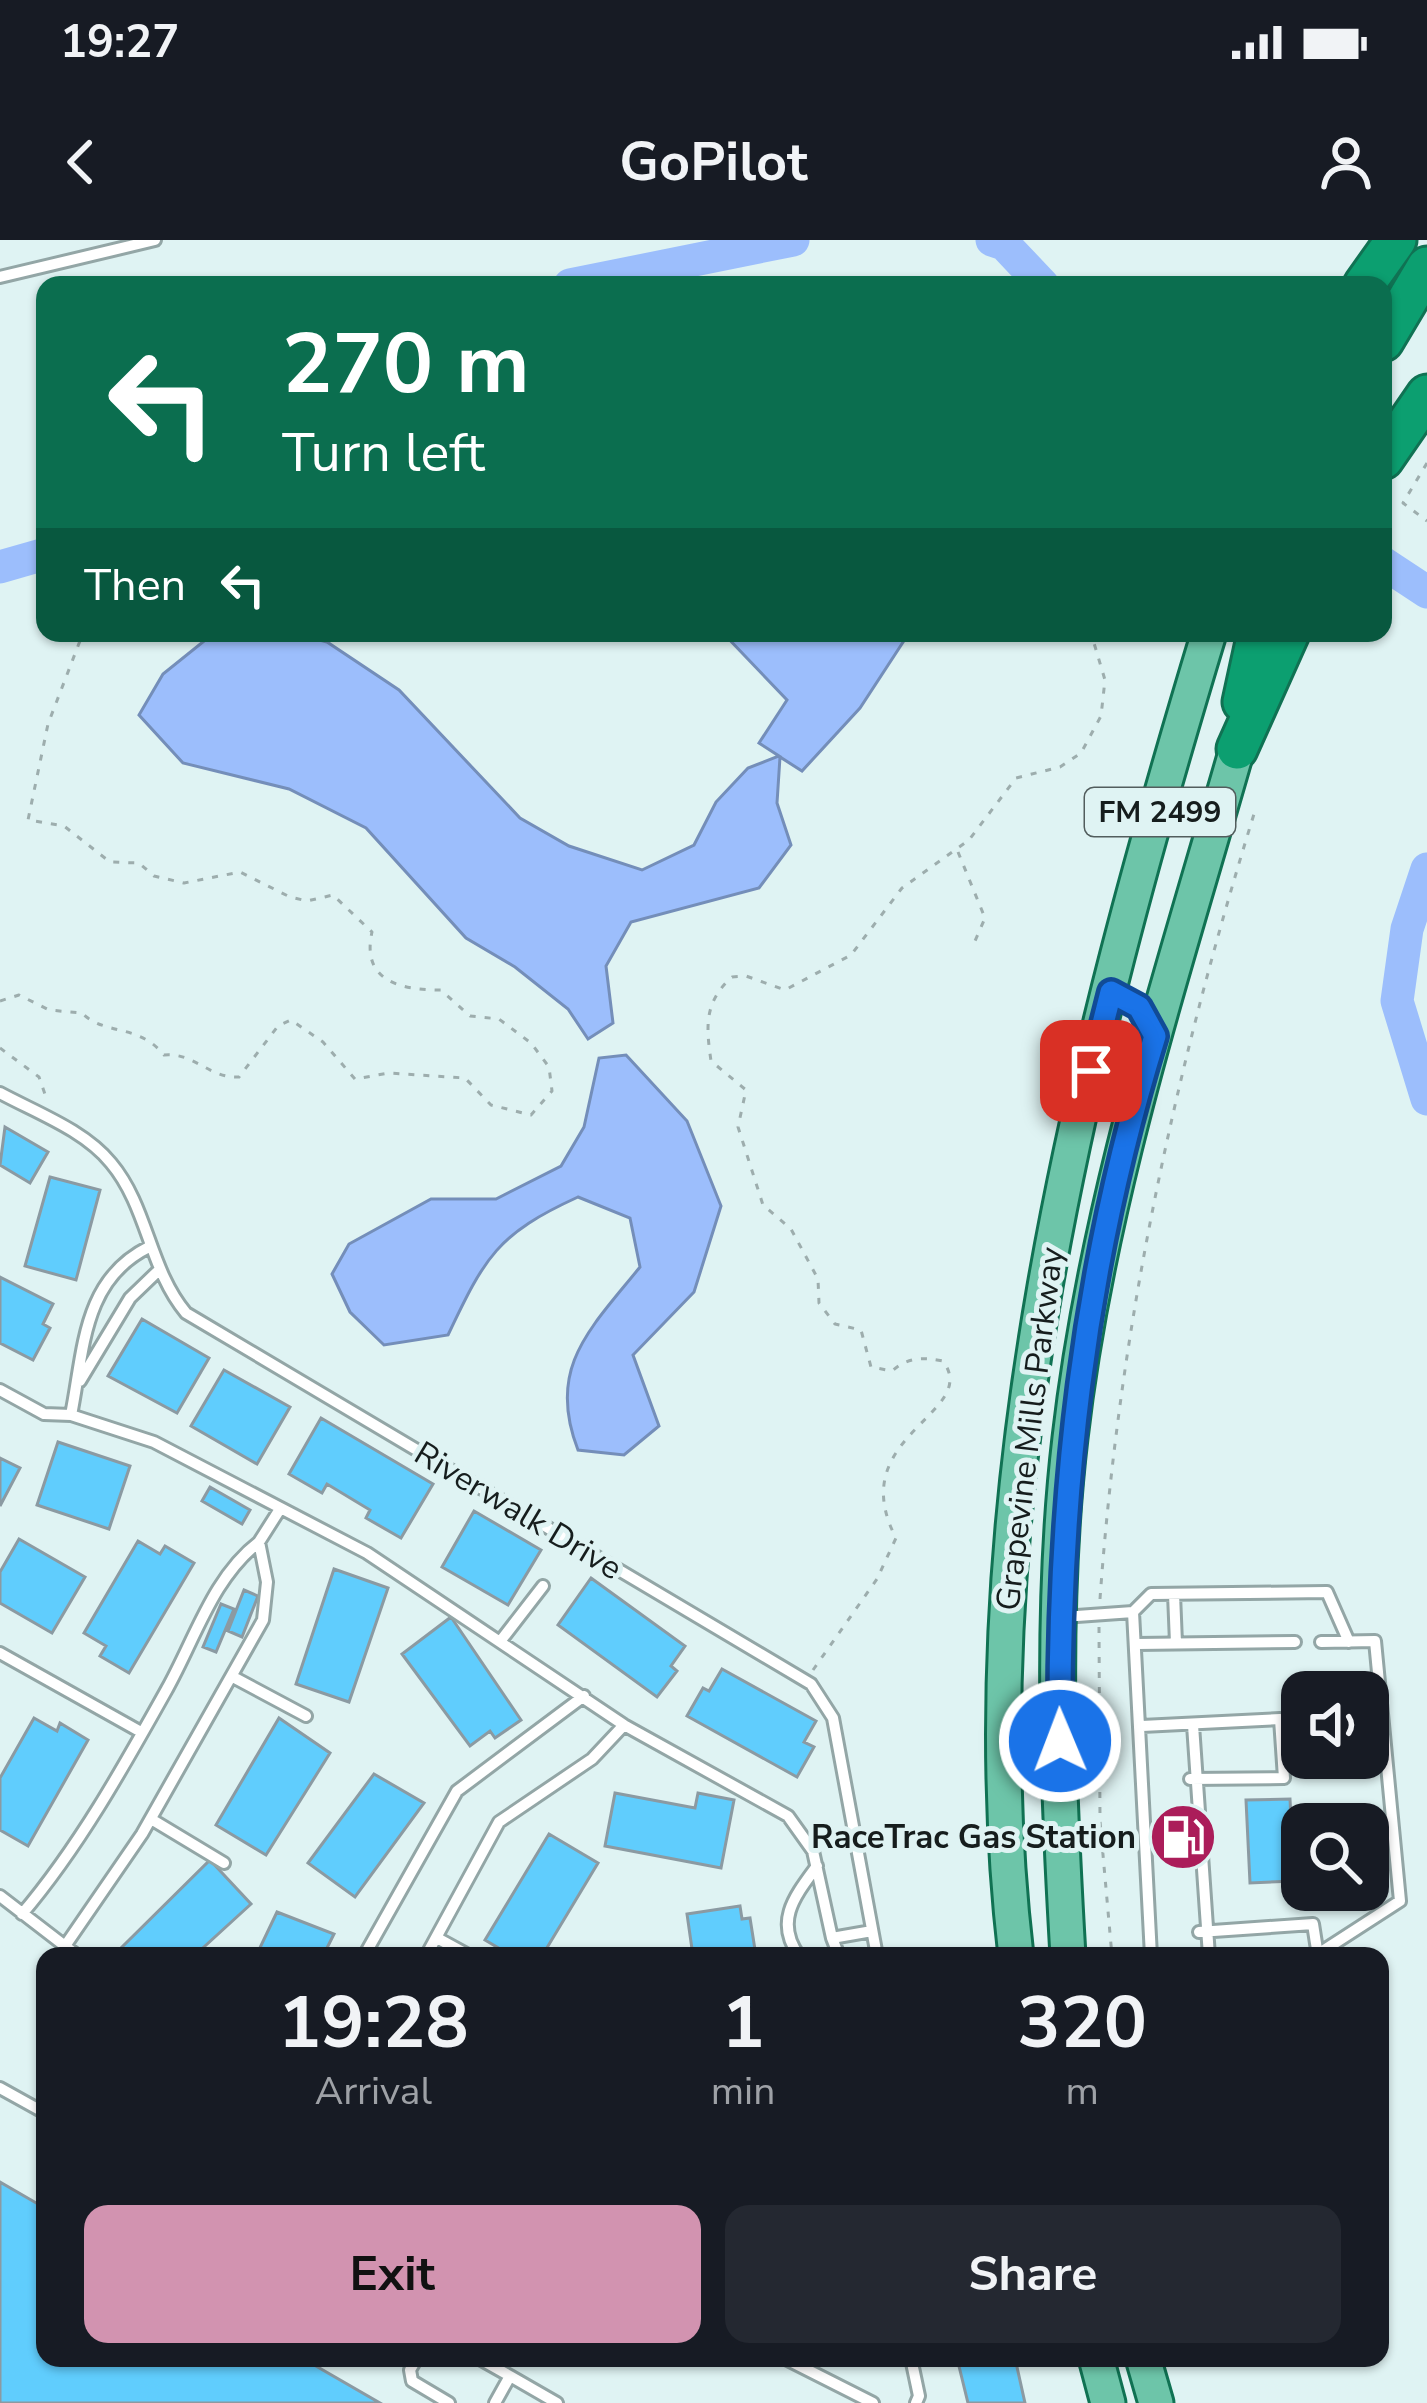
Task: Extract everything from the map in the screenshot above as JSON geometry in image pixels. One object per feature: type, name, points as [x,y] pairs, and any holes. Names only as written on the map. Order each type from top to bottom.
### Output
[{"type":"highway","points":[[1364,276],[1375,240]]},
{"type":"highway","points":[[1368,276],[1396,240]]},
{"type":"highway","points":[[1392,326],[1427,267]]},
{"type":"highway","points":[[1392,446],[1427,394]]},
{"type":"highway","name":"Grapevine Mills Parkway","points":[[1238,749],[1256,642]]},
{"type":"highway","points":[[1238,749],[1285,642]]},
{"type":"main road","name":"Grapevine Mills Parkway","points":[[1015,1947],[1000,1743],[1007,1599],[1040,1288],[1111,992],[1207,642]]},
{"type":"main road","name":"Grapevine Mills Parkway","points":[[1068,1947],[1060,1617],[1069,1441],[1104,1235],[1155,1036],[1238,749]]},
{"type":"main road","points":[[1111,992],[1139,1007],[1155,1036]]},
{"type":"main road","points":[[1098,2367],[1108,2403]]},
{"type":"main road","points":[[1146,2367],[1156,2403]]},
{"type":"lane","points":[[0,277],[155,240]]},
{"type":"lane","name":"Riverwalk Drive","points":[[0,1093],[93,1144],[114,1166],[157,1272],[186,1313],[806,1681],[833,1718],[875,1947]]},
{"type":"lane","points":[[71,1415],[88,1316],[124,1259],[149,1246]]},
{"type":"lane","points":[[78,1383],[130,1298],[157,1272]]},
{"type":"lane","points":[[0,1390],[44,1414],[71,1415],[154,1442],[367,1552],[624,1725],[788,1816],[817,1865],[835,1947]]},
{"type":"lane","points":[[22,1914],[60,1869],[141,1732],[227,1570],[260,1542],[280,1509]]},
{"type":"lane","points":[[0,1896],[65,1946],[151,1820],[263,1620],[267,1582],[260,1542]]},
{"type":"lane","points":[[502,1639],[543,1586]]},
{"type":"lane","points":[[1060,1617],[1133,1612],[1151,1594],[1327,1592],[1349,1642]]},
{"type":"lane","points":[[1174,1594],[1176,1643]]},
{"type":"lane","points":[[1133,1612],[1151,1947]]},
{"type":"lane","points":[[1321,1642],[1375,1641],[1400,1901],[1330,1947]]},
{"type":"lane","points":[[1137,1644],[1295,1642]]},
{"type":"lane","points":[[0,1653],[141,1732]]},
{"type":"lane","points":[[233,1677],[306,1716]]},
{"type":"lane","points":[[369,1947],[457,1792],[584,1696]]},
{"type":"lane","points":[[1142,1726],[1280,1719],[1284,1778],[1194,1778]]},
{"type":"lane","points":[[432,1947],[500,1822],[592,1759],[624,1725]]},
{"type":"lane","points":[[1193,1725],[1207,1947]]},
{"type":"lane","points":[[1142,1781],[1157,1780]]},
{"type":"lane","points":[[1143,1802],[1160,1802]]},
{"type":"lane","points":[[151,1820],[224,1863]]},
{"type":"lane","points":[[1144,1825],[1160,1823]]},
{"type":"lane","points":[[1145,1847],[1162,1846]]},
{"type":"lane","points":[[796,1947],[786,1920],[789,1904],[817,1865]]},
{"type":"lane","points":[[1147,1870],[1162,1869]]},
{"type":"lane","points":[[1148,1892],[1164,1891]]},
{"type":"lane","points":[[1149,1915],[1165,1914]]},
{"type":"lane","points":[[1203,1932],[1313,1924],[1317,1947]]},
{"type":"lane","points":[[832,1939],[872,1931]]},
{"type":"lane","points":[[1150,1936],[1166,1935]]},
{"type":"lane","points":[[437,1938],[454,1947]]},
{"type":"lane","points":[[0,2088],[36,2108]]},
{"type":"lane","points":[[412,2367],[412,2381],[449,2403]]},
{"type":"lane","points":[[494,2367],[535,2398],[556,2403]]},
{"type":"lane","points":[[802,2367],[873,2403]]},
{"type":"lane","points":[[912,2367],[916,2403]]},
{"type":"lane","points":[[495,2403],[510,2376]]},
{"type":"path","points":[[1427,463],[1403,503],[1427,521]]},
{"type":"path","points":[[0,1001],[19,995],[49,1010],[82,1013],[91,1022],[150,1037],[164,1055],[181,1053],[224,1078],[239,1077],[278,1026],[291,1020],[323,1042],[355,1078],[389,1073],[465,1078],[491,1106],[531,1115],[552,1091],[549,1067],[511,1025],[470,1016],[441,990],[405,988],[371,967],[367,958],[372,932],[333,895],[290,897],[240,872],[184,883],[154,876],[139,863],[110,862],[64,826],[28,820],[48,724],[80,642]]},
{"type":"path","points":[[806,1681],[877,1579],[896,1538],[883,1491],[893,1452],[926,1414],[943,1405],[953,1388],[953,1374],[943,1360],[925,1358],[904,1361],[892,1371],[871,1367],[861,1330],[836,1324],[819,1303],[818,1280],[791,1229],[764,1205],[739,1127],[746,1090],[711,1061],[706,1019],[710,1003],[732,977],[785,990],[836,968],[902,888],[957,850],[1016,778],[1060,767],[1081,753],[1101,716],[1105,680],[1094,642]]},
{"type":"path","points":[[1111,1947],[1100,1821],[1099,1616],[1108,1484],[1130,1318],[1160,1154],[1212,950],[1254,814]]},
{"type":"path","points":[[957,850],[985,918],[975,941]]},
{"type":"path","points":[[0,1048],[39,1077],[47,1096],[31,1110]]},
{"type":"water","points":[[203,642],[327,642],[399,690],[520,818],[569,846],[642,870],[694,845],[716,802],[748,768],[779,756],[759,743],[787,700],[732,642],[903,642],[860,708],[802,771],[780,757],[777,803],[791,845],[759,888],[631,922],[606,966],[613,1023],[588,1039],[568,1009],[515,967],[466,938],[366,828],[289,789],[183,763],[139,715],[163,674]]},
{"type":"water","points":[[626,1055],[687,1121],[721,1206],[694,1292],[633,1355],[659,1426],[624,1455],[578,1450],[567,1396],[578,1351],[640,1267],[630,1218],[578,1197],[529,1223],[484,1267],[448,1335],[384,1345],[350,1312],[332,1274],[349,1244],[431,1199],[496,1199],[561,1166],[584,1127],[599,1058]]},
{"type":"building","points":[[5,1127],[48,1152],[30,1183],[0,1165]]},
{"type":"building","points":[[50,1177],[100,1190],[76,1280],[25,1266]]},
{"type":"building","points":[[0,1277],[53,1304],[43,1324],[50,1328],[33,1360],[0,1343]]},
{"type":"building","points":[[142,1319],[209,1358],[177,1413],[108,1376]]},
{"type":"building","points":[[224,1370],[290,1407],[257,1464],[191,1426]]},
{"type":"building","points":[[321,1418],[433,1484],[401,1538],[366,1518],[370,1510],[327,1484],[322,1493],[289,1474]]},
{"type":"building","points":[[58,1442],[130,1466],[109,1529],[37,1505]]},
{"type":"building","points":[[0,1458],[20,1468],[0,1506]]},
{"type":"building","points":[[210,1487],[250,1510],[242,1524],[202,1501]]},
{"type":"building","points":[[474,1511],[541,1550],[508,1605],[442,1567]]},
{"type":"building","points":[[19,1539],[85,1577],[52,1633],[0,1603],[0,1572]]},
{"type":"building","points":[[138,1541],[160,1554],[165,1546],[194,1563],[129,1673],[100,1656],[106,1646],[84,1633]]},
{"type":"building","points":[[334,1569],[388,1588],[349,1702],[296,1684]]},
{"type":"building","points":[[591,1578],[685,1646],[671,1666],[677,1671],[657,1697],[558,1625]]},
{"type":"building","points":[[244,1590],[258,1596],[242,1637],[228,1631]]},
{"type":"building","points":[[221,1604],[234,1609],[216,1652],[203,1647]]},
{"type":"building","points":[[451,1617],[521,1720],[495,1738],[490,1731],[470,1746],[402,1654]]},
{"type":"building","points":[[722,1669],[816,1721],[804,1742],[814,1747],[797,1777],[687,1716],[703,1688],[709,1691]]},
{"type":"building","points":[[34,1718],[57,1731],[60,1723],[88,1740],[28,1846],[0,1830],[0,1778]]},
{"type":"building","points":[[279,1718],[330,1753],[266,1855],[216,1825]]},
{"type":"building","points":[[374,1774],[424,1803],[355,1897],[308,1863]]},
{"type":"building","points":[[615,1793],[695,1808],[698,1793],[734,1800],[721,1868],[605,1846]]},
{"type":"building","points":[[1290,1799],[1290,1803],[1281,1803],[1281,1882],[1250,1883],[1246,1800]]},
{"type":"building","points":[[549,1834],[598,1863],[547,1947],[497,1947],[485,1940]]},
{"type":"building","points":[[210,1860],[251,1904],[204,1947],[122,1947]]},
{"type":"building","points":[[740,1906],[742,1919],[750,1918],[755,1947],[692,1947],[687,1914]]},
{"type":"building","points":[[277,1912],[334,1934],[328,1947],[260,1947]]},
{"type":"building","points":[[0,2182],[36,2203],[36,2367],[318,2367],[380,2403],[0,2403]]},
{"type":"building","points":[[959,2367],[1017,2367],[1025,2403],[968,2403]]},
{"type":"waterway","points":[[615,276],[793,240]]},
{"type":"waterway","points":[[992,240],[1004,244],[1034,276]]},
{"type":"waterway","points":[[0,567],[36,557]]},
{"type":"waterway","points":[[1392,569],[1427,592]]},
{"type":"waterway","points":[[1427,869],[1407,929],[1397,1001],[1427,1099]]},
{"type":"place","name":"RaceTrac Gas Station","points":[[1183,1837]]},
{"type":"route","points":[[1060,1741],[1060,1617],[1069,1441],[1104,1235],[1155,1036],[1139,1007],[1111,992],[1091,1071]]}]
